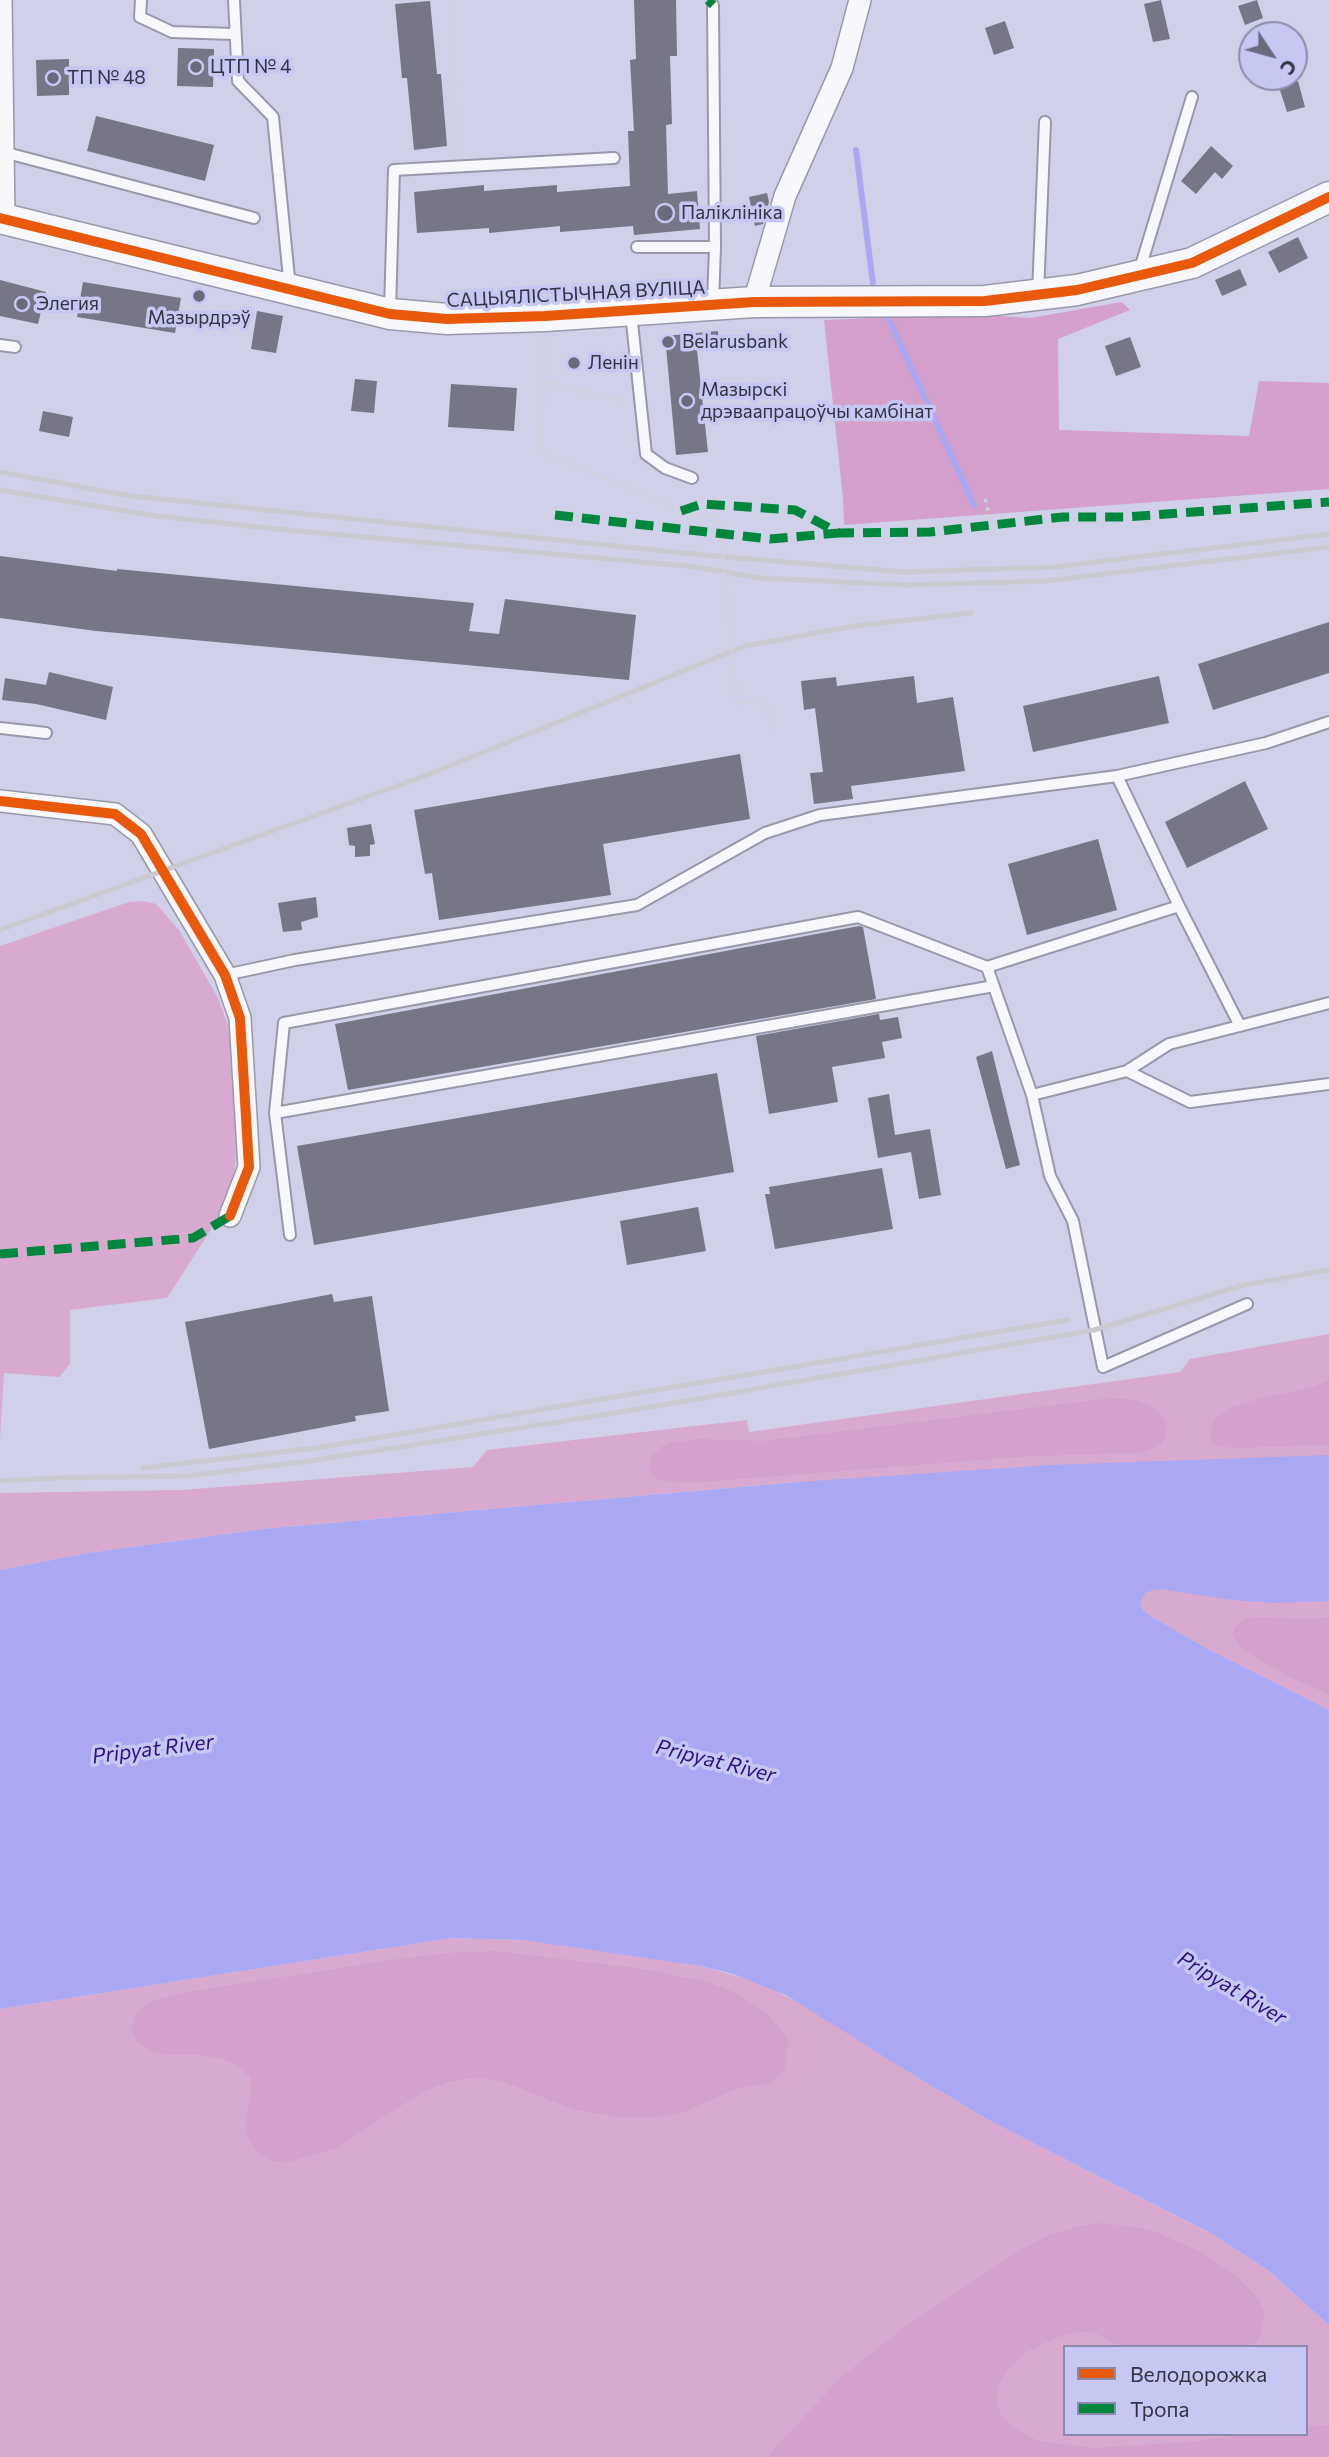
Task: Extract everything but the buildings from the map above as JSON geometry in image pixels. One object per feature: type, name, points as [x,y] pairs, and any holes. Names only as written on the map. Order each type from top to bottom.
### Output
[{"type":"street","points":[[1,0],[4,152],[2,219]]},
{"type":"street","points":[[754,302],[785,196],[842,68],[860,0]]},
{"type":"street","name":"САЦЫЯЛІСТЫЧНАЯ ВУЛІЦА","points":[[2,219],[390,314],[447,319],[545,316],[754,302],[985,301],[1077,290],[1192,263],[1329,197]]},
{"type":"street","points":[[0,802],[115,814],[141,834],[225,975],[240,1018],[249,1167],[230,1216]]},
{"type":"lane","points":[[142,0],[141,17],[172,32],[234,34]]},
{"type":"lane","points":[[234,0],[238,81],[272,117],[290,291]]},
{"type":"lane","points":[[713,5],[713,305]]},
{"type":"lane","points":[[1137,278],[1192,97]]},
{"type":"lane","points":[[1038,295],[1045,122]]},
{"type":"lane","points":[[4,152],[254,218]]},
{"type":"lane","points":[[390,314],[394,170],[614,158]]},
{"type":"lane","points":[[636,247],[715,247]]},
{"type":"lane","points":[[631,310],[646,454],[664,468],[692,478]]},
{"type":"lane","points":[[0,345],[15,347]]},
{"type":"lane","points":[[225,975],[295,960],[637,905],[765,833],[820,814],[1117,776],[1266,743],[1329,722]]},
{"type":"lane","points":[[0,728],[46,733]]},
{"type":"lane","points":[[1117,776],[1240,1026]]},
{"type":"lane","points":[[290,1235],[275,1113],[284,1023],[858,917],[987,967],[1179,906]]},
{"type":"lane","points":[[987,967],[1032,1095],[1050,1176],[1073,1222],[1103,1367],[1247,1304]]},
{"type":"lane","points":[[275,1113],[994,986]]},
{"type":"lane","points":[[1032,1095],[1127,1071],[1169,1044],[1327,1007]]},
{"type":"lane","points":[[1127,1071],[1190,1102],[1329,1084]]},
{"type":"path","points":[[452,0],[456,166]]},
{"type":"path","points":[[545,316],[541,452],[690,514],[719,516],[737,704],[764,700],[773,730]]},
{"type":"path","points":[[543,382],[641,406]]},
{"type":"path","points":[[985,499],[992,525]]},
{"type":"shaded area","points":[[1122,302],[1130,310],[1058,339],[1059,430],[1249,436],[1259,381],[1329,383],[1329,489],[844,525],[824,320],[970,314],[1030,318]]},
{"type":"shaded area","points":[[129,902],[156,904],[179,930],[218,998],[228,1025],[234,1078],[234,1177],[219,1217],[167,1298],[70,1310],[70,1364],[59,1377],[4,1373],[0,1440],[0,946]]},
{"type":"shaded area","points":[[1329,1334],[1329,1710],[1206,1648],[1154,1618],[1143,1610],[1140,1602],[798,1482],[263,1529],[88,1553],[0,1570],[0,1493],[182,1490],[473,1467],[487,1450],[747,1420],[749,1432],[1180,1372],[1190,1359]]},
{"type":"shaded area","points":[[1329,1380],[1329,1445],[1233,1448],[1219,1446],[1213,1442],[1210,1436],[1213,1421],[1231,1407],[1313,1387]]},
{"type":"shaded area","points":[[1111,1398],[1137,1400],[1156,1409],[1164,1418],[1167,1428],[1166,1437],[1159,1446],[1140,1453],[1031,1456],[690,1483],[659,1480],[651,1474],[649,1466],[652,1456],[661,1447],[675,1442],[699,1439],[763,1441]]},
{"type":"shaded area","points":[[1254,1617],[1329,1617],[1329,1694],[1289,1677],[1241,1648],[1232,1635],[1235,1627],[1243,1620]]},
{"type":"shaded area","points":[[451,1938],[523,1940],[592,1948],[701,1966],[761,1983],[811,2009],[992,2122],[1211,2233],[1268,2270],[1329,2325],[1329,2457],[0,2457],[0,2009]]},
{"type":"shaded area","points":[[495,1951],[637,1968],[708,1982],[733,1992],[767,2014],[786,2036],[788,2047],[785,2070],[771,2083],[736,2089],[681,2113],[658,2117],[627,2118],[575,2110],[501,2081],[474,2078],[448,2082],[421,2093],[336,2148],[289,2162],[271,2161],[258,2153],[249,2140],[245,2126],[251,2092],[250,2077],[237,2065],[220,2058],[167,2055],[148,2049],[136,2040],[132,2029],[135,2016],[143,2006],[180,1993],[398,1959]]},
{"type":"shaded area","points":[[1102,2223],[1150,2229],[1200,2252],[1234,2274],[1259,2300],[1264,2312],[1258,2340],[1253,2345],[1117,2345],[1095,2333],[1078,2331],[1053,2339],[1025,2353],[1008,2369],[999,2385],[996,2399],[1000,2413],[1010,2425],[1039,2441],[1093,2448],[1189,2442],[1233,2436],[1308,2436],[1308,2427],[1329,2425],[1329,2457],[767,2457],[841,2377],[909,2324],[1020,2250],[1049,2235],[1078,2226]]},
{"type":"water","name":"Pripyat River","points":[[1329,1455],[1329,1601],[1275,1603],[1232,1600],[1160,1589],[1146,1592],[1140,1602],[1143,1610],[1154,1618],[1206,1648],[1329,1710],[1329,2325],[1268,2270],[1211,2233],[992,2122],[786,1995],[733,1974],[701,1966],[523,1940],[451,1938],[0,2009],[0,1570],[88,1553],[263,1529],[798,1482],[1050,1465]]},
{"type":"waterway","points":[[856,150],[873,284]]},
{"type":"waterway","points":[[888,317],[974,505]]},
{"type":"railway","points":[[0,472],[131,496],[703,555],[904,572],[1054,567],[1329,534]]},
{"type":"railway","points":[[0,490],[157,516],[277,529],[697,567],[760,578],[906,585],[1045,581],[1329,547]]},
{"type":"railway","points":[[0,930],[427,775],[745,646],[854,626],[971,613]]},
{"type":"railway","points":[[0,1481],[187,1476],[317,1460],[633,1410],[1094,1330],[1244,1285],[1329,1270]]},
{"type":"railway","points":[[143,1468],[316,1448],[1068,1320]]},
{"type":"marked path","points":[[708,0],[713,5]]},
{"type":"marked path","points":[[681,511],[702,504],[795,510],[839,533],[930,532],[1063,517],[1126,517],[1329,502]]},
{"type":"marked path","points":[[555,515],[770,539],[839,533]]},
{"type":"marked path","points":[[0,1254],[193,1238],[230,1216]]},
{"type":"cycle path","points":[[0,218],[390,314],[447,319],[545,316],[754,302],[985,301],[1077,290],[1192,263],[1329,197]]},
{"type":"cycle path","points":[[0,801],[115,814],[141,834],[225,975],[240,1018],[249,1167],[230,1216]]},
{"type":"place","name":"ЦТП № 4","points":[[196,67]]},
{"type":"place","name":"ТП № 48","points":[[53,78]]},
{"type":"place","name":"Паліклініка","points":[[665,213]]},
{"type":"place","name":"Мазырдрэў","points":[[199,296]]},
{"type":"place","name":"Элегия","points":[[22,304]]},
{"type":"place","name":"Belarusbank","points":[[668,342]]},
{"type":"place","name":"Ленін","points":[[574,363]]},
{"type":"place","name":"Мазырскі дрэваапрацоўчы камбінат","points":[[687,401]]}]
